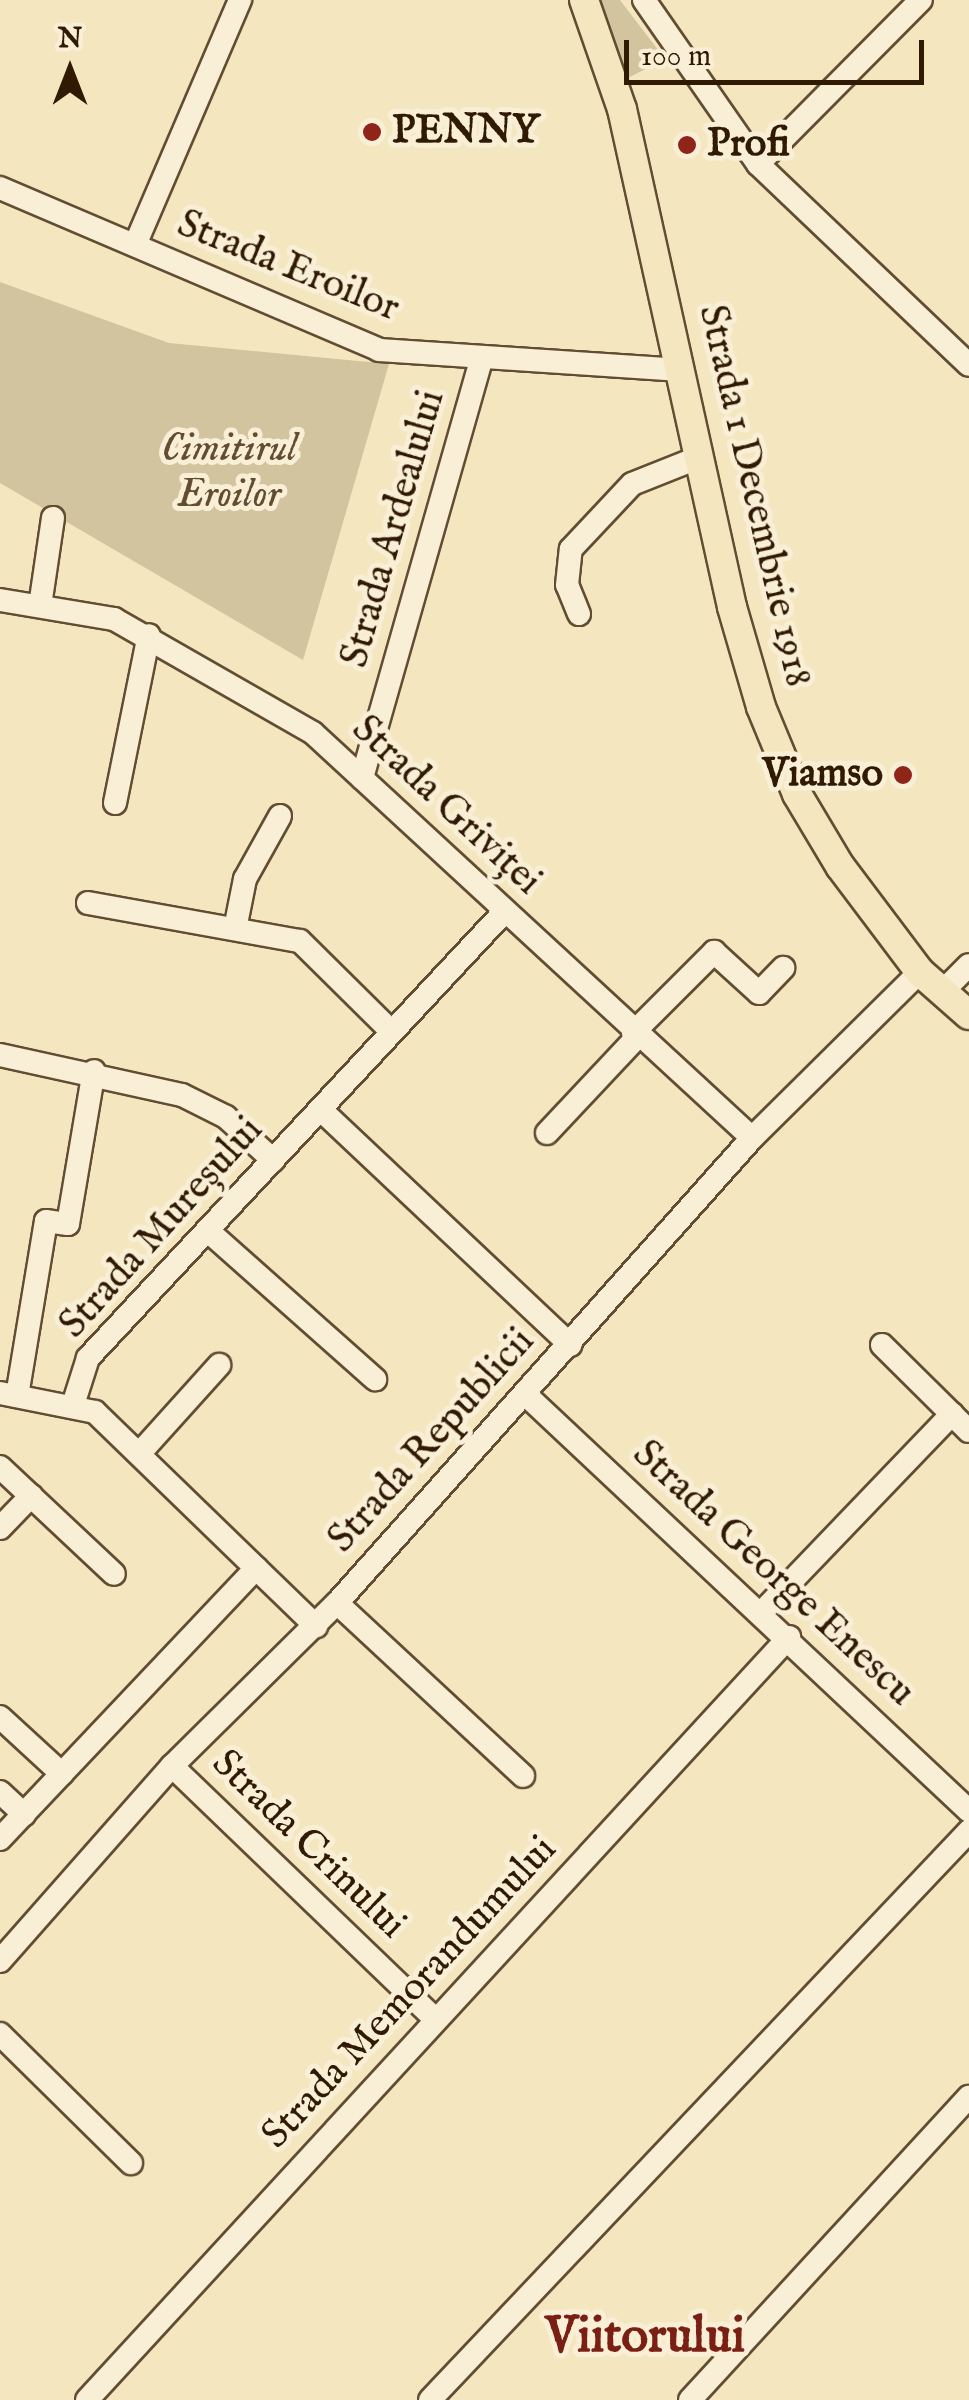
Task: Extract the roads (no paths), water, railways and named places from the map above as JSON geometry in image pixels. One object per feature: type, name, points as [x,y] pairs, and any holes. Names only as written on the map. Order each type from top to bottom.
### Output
[{"type":"main road","name":"Strada 1 Decembrie 1918","points":[[584,0],[622,109],[746,665],[778,753],[840,866],[920,972],[969,1015]]},
{"type":"street","points":[[134,246],[240,0]]},
{"type":"street","points":[[644,0],[758,164],[969,364]]},
{"type":"street","points":[[758,164],[921,0]]},
{"type":"street","name":"Strada Eroilor","points":[[0,188],[379,350],[681,370]]},
{"type":"street","name":"Strada Ardealului","points":[[362,778],[482,358]]},
{"type":"street","points":[[579,614],[567,585],[571,549],[632,484],[700,457]]},
{"type":"street","points":[[40,606],[53,518]]},
{"type":"street","name":"Strada Griviței","points":[[0,600],[94,613],[149,635],[313,733],[635,1035],[752,1138]]},
{"type":"street","points":[[115,803],[149,635]]},
{"type":"street","points":[[235,929],[245,879],[280,816]]},
{"type":"street","points":[[88,902],[300,941],[392,1032]]},
{"type":"street","name":"Strada Mureșului","points":[[73,1404],[88,1358],[504,912]]},
{"type":"street","points":[[548,1134],[714,952],[758,992],[783,968]]},
{"type":"street","points":[[942,992],[969,965]]},
{"type":"street","name":"Strada Republicii","points":[[2,1954],[172,1766],[316,1626],[752,1138],[920,972]]},
{"type":"street","points":[[0,1054],[94,1071],[182,1094],[226,1117],[272,1160]]},
{"type":"street","points":[[94,1071],[68,1224],[46,1220],[8,1395],[73,1404],[95,1412],[316,1626]]},
{"type":"street","name":"Strada Mureșului","points":[[320,1108],[570,1346]]},
{"type":"street","points":[[207,1230],[374,1379]]},
{"type":"street","points":[[882,1345],[969,1431]]},
{"type":"street","points":[[139,1454],[219,1365]]},
{"type":"street","name":"Strada George Enescu","points":[[525,1394],[969,1811]]},
{"type":"street","points":[[761,1613],[952,1414]]},
{"type":"street","points":[[0,1467],[114,1574]]},
{"type":"street","points":[[0,1528],[31,1496]]},
{"type":"street","points":[[0,1840],[256,1568]]},
{"type":"street","points":[[336,1603],[523,1776]]},
{"type":"street","name":"Strada Memorandumului","points":[[86,2400],[789,1638]]},
{"type":"street","points":[[0,1718],[62,1774]]},
{"type":"street","name":"Strada Crinului","points":[[172,1766],[436,2020]]},
{"type":"street","points":[[0,1792],[24,1814]]},
{"type":"street","points":[[430,2400],[969,1831]]},
{"type":"street","points":[[0,2034],[131,2164]]},
{"type":"street","points":[[690,2400],[969,2097]]},
{"type":"place","name":"PENNY","points":[[372,132]]},
{"type":"place","name":"Profi","points":[[687,145]]},
{"type":"place","name":"Viamso","points":[[903,775]]},
{"type":"district","name":"Viitorului","points":[[645,2338]]},
{"type":"park label","name":"Cimitirul Eroilor","points":[[229,473]]}]
